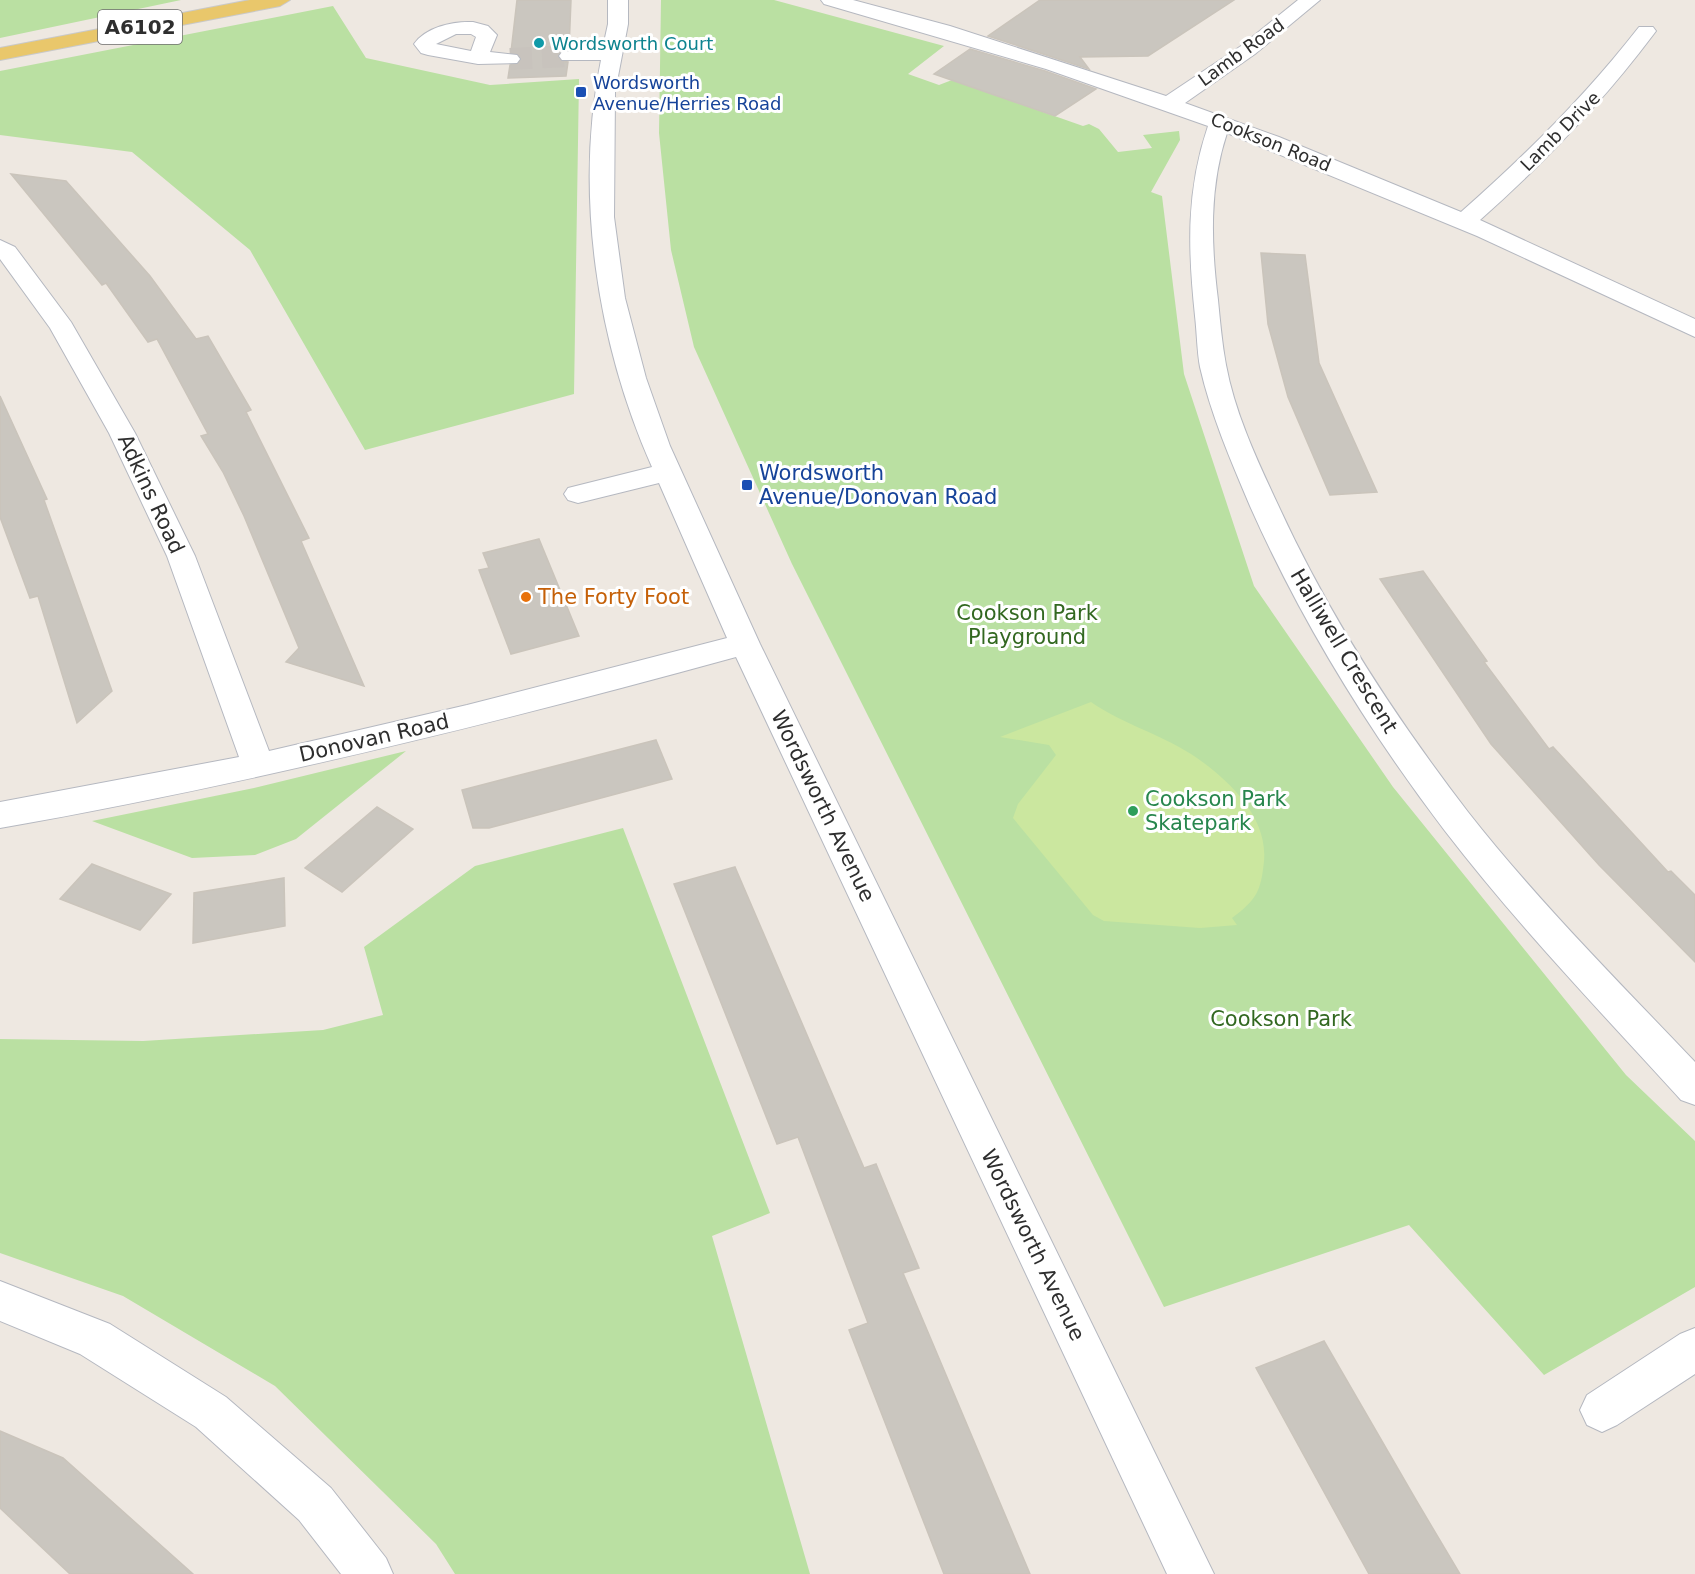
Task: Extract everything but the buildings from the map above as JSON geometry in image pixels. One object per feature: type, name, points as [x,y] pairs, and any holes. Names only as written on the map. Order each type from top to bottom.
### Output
[{"type":"main road","name":"A6102","points":[[0,54],[280,0]]},
{"type":"street","name":"Wordsworth Avenue","points":[[618,0],[618,24],[611,53],[602,146],[602,217],[612,298],[633,378],[668,472],[745,644],[831,819],[1191,1574]]},
{"type":"street","name":"Cookson Road","points":[[831,0],[863,3],[1034,57],[1220,122],[1465,221],[1695,329]]},
{"type":"street","name":"Lamb Road","points":[[1170,103],[1248,50],[1310,0]]},
{"type":"street","name":"Lamb Drive","points":[[1465,221],[1557,137],[1607,83],[1646,31]]},
{"type":"street","points":[[569,56],[611,53]]},
{"type":"street","points":[[478,58],[510,59]]},
{"type":"street","name":"Halliwell Crescent","points":[[1220,122],[1208,158],[1201,204],[1202,271],[1213,366],[1238,447],[1288,558],[1344,657],[1399,743],[1458,823],[1566,950],[1695,1088]]},
{"type":"street","name":"Adkins Road","points":[[0,247],[7,252],[62,327],[122,433],[181,556],[258,765]]},
{"type":"street","points":[[578,494],[668,472]]},
{"type":"street","name":"Donovan Road","points":[[0,815],[88,800],[258,765],[579,690],[745,644]]},
{"type":"street","points":[[0,1301],[95,1339],[211,1412],[315,1503],[370,1574]]},
{"type":"street","points":[[1602,1410],[1695,1349]]},
{"type":"green space","points":[[0,0],[181,0],[0,38]]},
{"type":"green space","name":"Cookson Park","points":[[661,0],[774,0],[944,46],[908,74],[939,85],[952,80],[1083,126],[1089,124],[1099,129],[1118,152],[1152,148],[1143,135],[1179,131],[1180,140],[1151,192],[1162,196],[1184,374],[1254,586],[1393,787],[1626,1075],[1695,1141],[1695,1287],[1544,1375],[1409,1225],[1164,1307],[792,564],[694,347],[671,250],[659,133]]},
{"type":"green space","points":[[333,6],[366,58],[490,85],[579,79],[574,394],[365,450],[250,250],[132,152],[0,135],[0,71]]},
{"type":"green space","name":"Cookson Park Skatepark","points":[[1091,702],[1197,758],[1234,789],[1244,802],[1260,830],[1264,845],[1264,861],[1256,894],[1247,906],[1232,918],[1237,925],[1200,928],[1104,921],[1093,915],[1013,818],[1018,804],[1056,755],[1049,745],[1000,737]]},
{"type":"green space","points":[[406,751],[296,839],[255,855],[192,858],[92,821],[254,788]]},
{"type":"green space","points":[[623,828],[770,1213],[712,1236],[810,1574],[455,1574],[436,1544],[275,1386],[123,1296],[0,1253],[0,1039],[143,1041],[323,1030],[383,1015],[364,947],[475,866]]},
{"type":"tunnel","points":[[510,59],[569,56]]},
{"type":"place","name":"Wordsworth Court","points":[[539,43]]},
{"type":"place","name":"Wordsworth Avenue/Herries Road","points":[[581,92]]},
{"type":"place","name":"Wordsworth Avenue/Donovan Road","points":[[747,485]]},
{"type":"place","name":"The Forty Foot","points":[[526,597]]},
{"type":"place","name":"Cookson Park Skatepark","points":[[1133,811]]},
{"type":"park label","name":"Cookson Park Playground","points":[[1027,625]]}]
